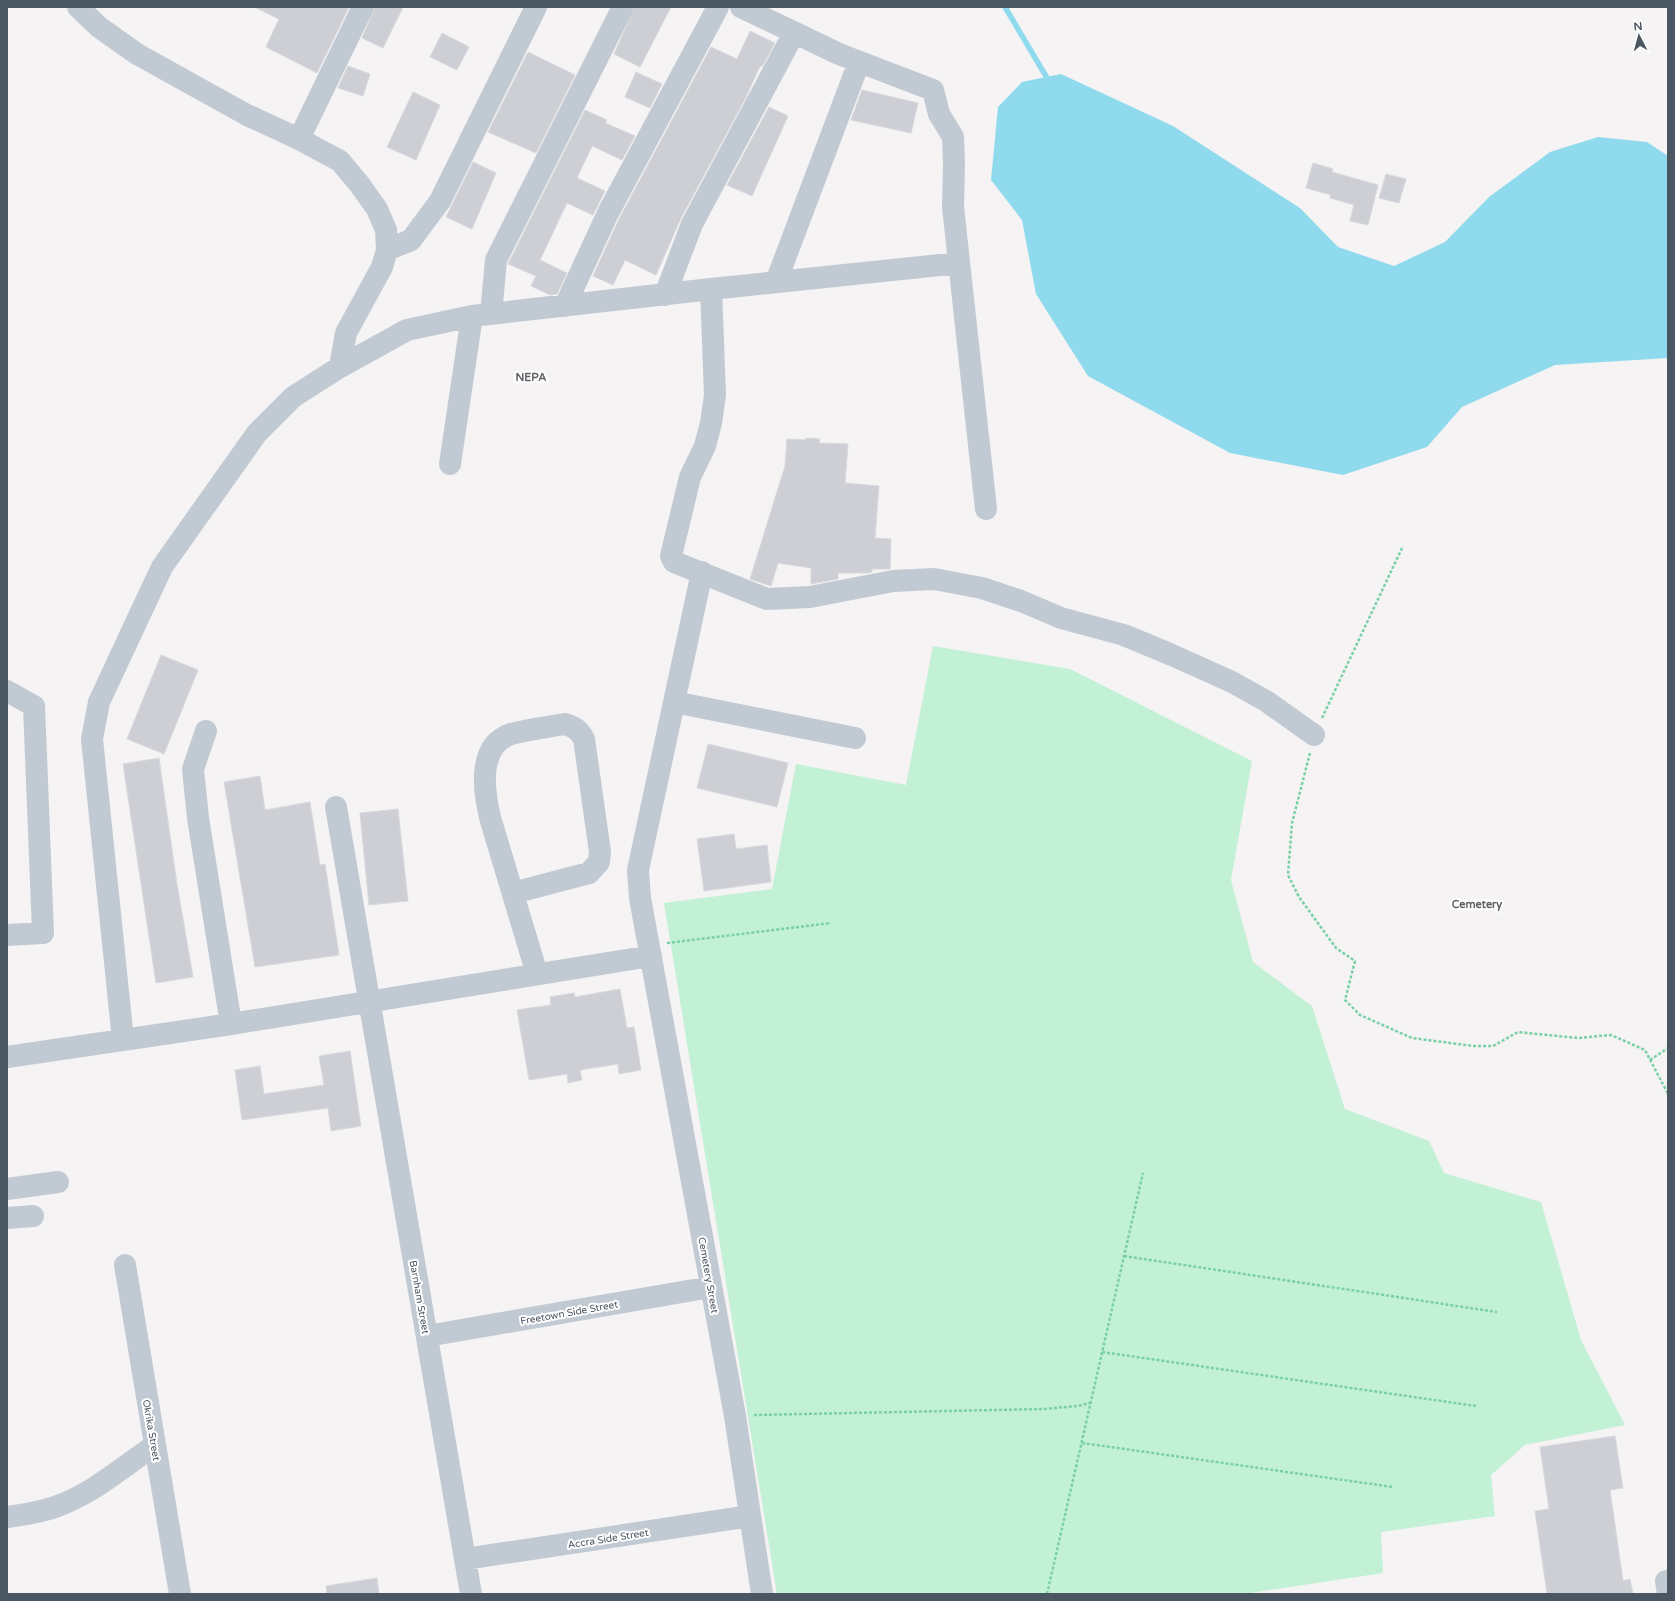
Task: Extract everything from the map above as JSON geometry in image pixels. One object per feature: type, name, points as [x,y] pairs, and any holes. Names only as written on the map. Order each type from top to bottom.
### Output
[{"type":"street","points":[[78,7],[99,27],[137,54],[247,115],[299,139],[340,161],[360,185],[377,209],[386,230],[387,250],[382,267],[346,333],[340,367]]},
{"type":"street","points":[[299,139],[363,7]]},
{"type":"street","points":[[387,250],[411,240],[440,201],[536,7]]},
{"type":"street","points":[[450,464],[482,315],[496,260],[622,7]]},
{"type":"street","points":[[565,306],[616,199],[718,7]]},
{"type":"street","points":[[741,7],[858,62],[933,90],[939,114],[953,137],[953,207],[986,509]]},
{"type":"street","points":[[665,295],[692,224],[794,33]]},
{"type":"street","points":[[776,282],[858,62]]},
{"type":"street","points":[[123,1040],[92,739],[99,702],[162,567],[256,433],[293,397],[340,367],[407,330],[482,315],[959,263]]},
{"type":"street","points":[[711,289],[712,347],[715,375],[711,423],[705,446],[690,477],[671,556],[674,562],[767,599],[810,597],[894,581],[934,580],[982,588],[1021,601],[1060,618],[1124,635],[1172,655],[1232,682],[1266,701],[1314,735]]},
{"type":"street","name":"Cemetery Street","points":[[702,572],[638,870],[640,898],[735,1416],[762,1594]]},
{"type":"street","points":[[7,691],[34,706],[43,933],[7,935]]},
{"type":"street","points":[[674,702],[855,738]]},
{"type":"street","points":[[513,893],[589,873],[599,862],[600,852],[584,739],[580,731],[573,726],[565,724],[510,734],[493,747],[488,756],[486,768],[486,800],[491,822],[537,974]]},
{"type":"street","points":[[206,731],[193,769],[198,818],[231,1024]]},
{"type":"street","name":"Barnham Street","points":[[336,807],[471,1594]]},
{"type":"street","points":[[7,1057],[231,1024],[370,1000],[537,974],[650,951]]},
{"type":"street","points":[[7,1189],[58,1182]]},
{"type":"street","points":[[7,1218],[33,1216]]},
{"type":"street","name":"Okrika Street","points":[[125,1265],[180,1594]]},
{"type":"street","name":"Freetown Side Street","points":[[427,1336],[711,1287]]},
{"type":"street","points":[[7,1517],[30,1514],[56,1506],[89,1490],[155,1445]]},
{"type":"street","name":"Accra Side Street","points":[[465,1559],[750,1516]]},
{"type":"street","points":[[1668,1581],[1666,1581],[1668,1594]]},
{"type":"path","points":[[1403,546],[1314,735],[1292,824],[1288,875],[1299,897],[1336,948],[1355,961],[1346,1000],[1360,1015],[1412,1038],[1473,1046],[1493,1046],[1518,1032],[1578,1038],[1611,1035],[1645,1050],[1668,1094]]},
{"type":"path","points":[[650,951],[831,923]]},
{"type":"path","points":[[1650,1060],[1668,1048]]},
{"type":"path","points":[[1047,1594],[1143,1173]]},
{"type":"path","points":[[1124,1256],[1497,1312]]},
{"type":"path","points":[[1102,1352],[1476,1406]]},
{"type":"path","points":[[735,1416],[1043,1409],[1077,1406],[1091,1403]]},
{"type":"path","points":[[1082,1443],[1392,1487]]},
{"type":"green space","points":[[933,646],[1070,669],[1252,761],[1231,880],[1253,962],[1312,1006],[1345,1109],[1429,1141],[1444,1173],[1541,1202],[1581,1340],[1625,1425],[1525,1445],[1491,1475],[1495,1516],[1381,1532],[1383,1573],[1243,1594],[777,1594],[664,903],[772,889],[796,764],[906,785]]},
{"type":"water","points":[[1061,74],[1173,126],[1300,208],[1338,247],[1394,266],[1445,242],[1489,197],[1550,152],[1598,137],[1647,142],[1668,156],[1668,358],[1555,365],[1462,407],[1427,447],[1343,475],[1230,453],[1088,376],[1036,294],[1022,220],[991,180],[998,107],[1022,82]]},
{"type":"building","points":[[254,7],[349,7],[317,73],[266,47],[279,19]]},
{"type":"building","points":[[375,7],[403,7],[383,48],[362,38]]},
{"type":"building","points":[[635,7],[671,7],[640,67],[614,54]]},
{"type":"building","points":[[750,31],[775,43],[762,67],[760,66],[746,97],[681,218],[656,275],[625,260],[613,285],[593,276],[619,219],[711,47],[737,59]]},
{"type":"building","points":[[442,33],[469,47],[457,70],[430,57]]},
{"type":"building","points":[[528,52],[575,75],[536,153],[488,132]]},
{"type":"building","points":[[348,66],[370,74],[363,96],[338,88]]},
{"type":"building","points":[[636,72],[662,84],[650,108],[625,97]]},
{"type":"building","points":[[862,90],[918,103],[911,133],[851,120]]},
{"type":"building","points":[[413,92],[440,105],[416,160],[387,147]]},
{"type":"building","points":[[769,107],[788,116],[752,196],[727,185]]},
{"type":"building","points":[[585,110],[607,120],[605,123],[635,136],[622,160],[592,146],[577,178],[605,191],[593,215],[567,203],[540,260],[567,273],[557,294],[550,295],[531,286],[536,276],[508,264]]},
{"type":"building","points":[[473,162],[496,173],[472,229],[446,217]]},
{"type":"building","points":[[1313,163],[1333,169],[1332,172],[1378,185],[1368,225],[1350,221],[1354,205],[1330,198],[1331,195],[1306,188]]},
{"type":"building","points":[[1386,174],[1406,179],[1399,203],[1379,198]]},
{"type":"building","points":[[806,438],[820,439],[819,443],[848,444],[845,483],[879,486],[875,538],[891,539],[890,569],[872,569],[872,572],[867,573],[838,573],[838,579],[811,584],[811,568],[778,563],[771,586],[750,579],[785,466],[787,439],[806,440]]},
{"type":"building","points":[[161,655],[198,670],[164,754],[127,739]]},
{"type":"building","points":[[708,744],[788,763],[777,807],[697,788]]},
{"type":"building","points":[[159,758],[177,884],[193,977],[156,983],[123,764]]},
{"type":"building","points":[[260,776],[265,810],[310,802],[320,865],[325,864],[339,955],[255,967],[224,782]]},
{"type":"building","points":[[398,809],[408,901],[369,905],[360,813]]},
{"type":"building","points":[[734,834],[736,849],[767,845],[771,882],[704,891],[697,839]]},
{"type":"building","points":[[620,989],[627,1028],[634,1027],[641,1070],[619,1074],[618,1064],[580,1070],[582,1080],[568,1083],[567,1074],[529,1080],[517,1010],[551,1005],[550,997],[574,993],[575,997]]},
{"type":"building","points":[[350,1051],[361,1126],[331,1131],[328,1108],[242,1120],[235,1070],[260,1066],[264,1094],[324,1085],[319,1056]]},
{"type":"building","points":[[1615,1436],[1623,1488],[1610,1490],[1623,1581],[1630,1579],[1633,1594],[1547,1594],[1535,1511],[1549,1509],[1540,1447]]},
{"type":"building","points":[[377,1578],[379,1594],[327,1594],[326,1586]]},
{"type":"waterway","points":[[1005,7],[1050,83]]},
{"type":"district","name":"NEPA","points":[[531,377]]},
{"type":"district","name":"Cemetery","points":[[1477,904]]}]
